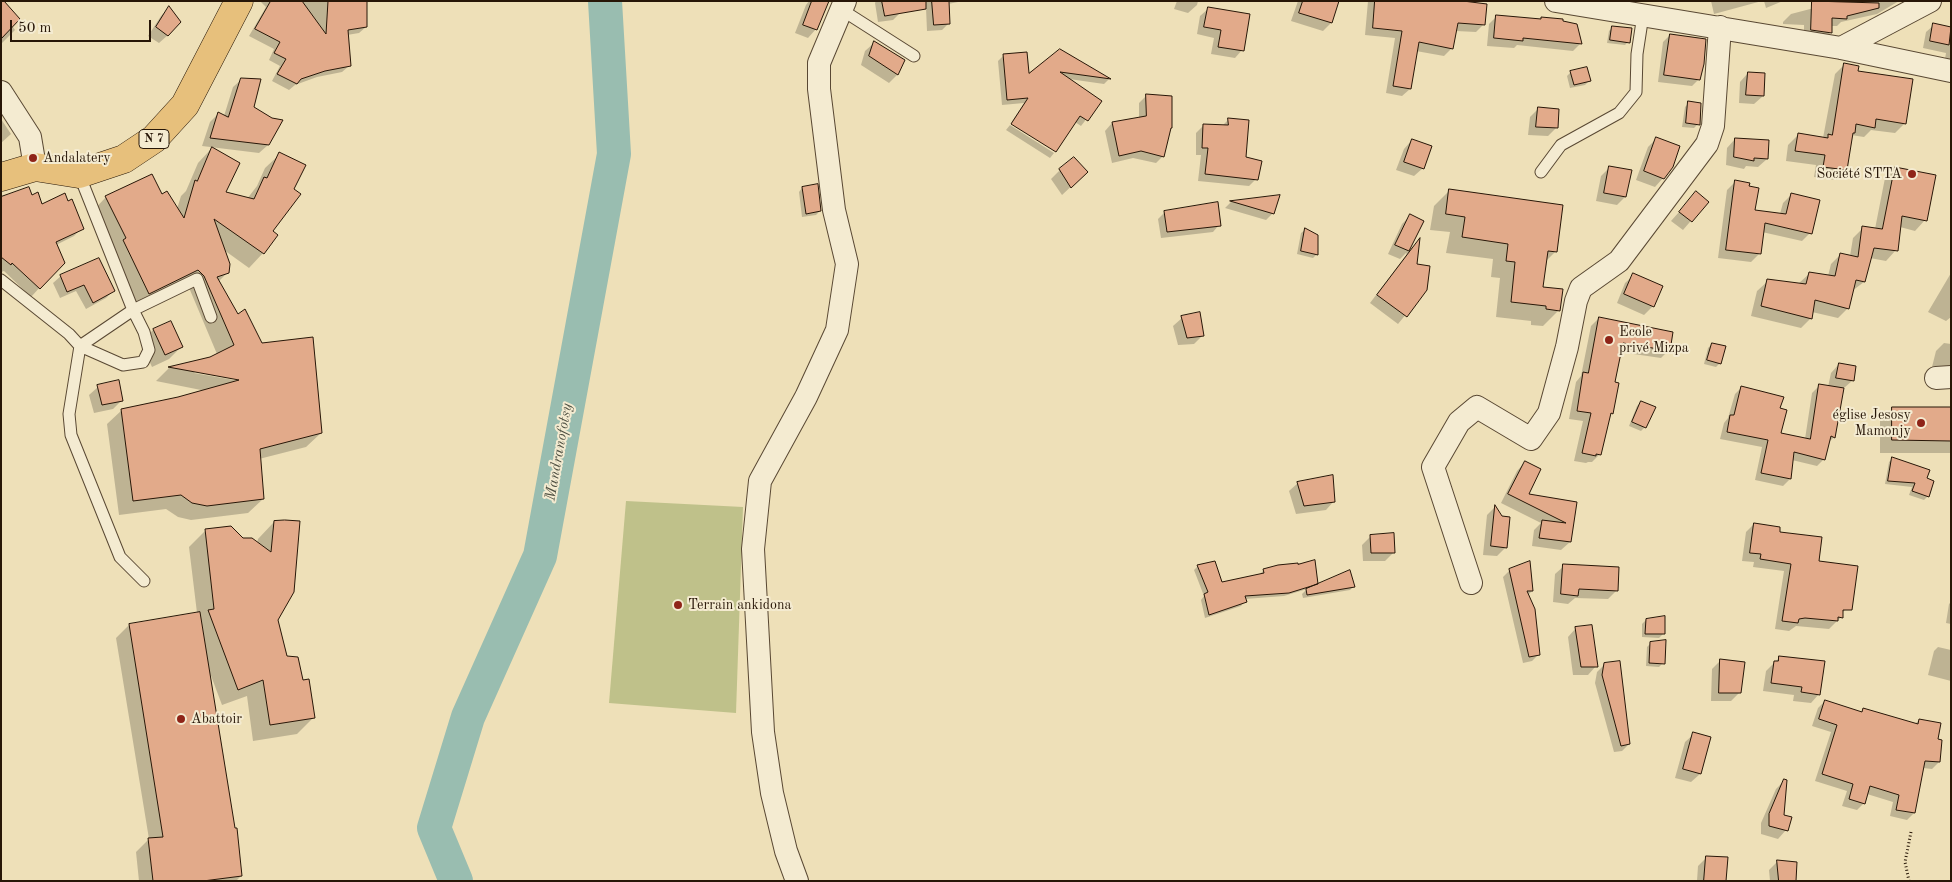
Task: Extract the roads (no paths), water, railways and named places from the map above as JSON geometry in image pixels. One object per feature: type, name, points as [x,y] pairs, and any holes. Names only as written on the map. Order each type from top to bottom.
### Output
[{"type":"main road","name":"N 7","points":[[1,177],[35,168],[79,174],[124,159],[154,139],[185,106],[239,1]]},
{"type":"street","points":[[1556,1],[1643,15],[1676,11],[1720,27],[1841,48],[1951,71]]},
{"type":"street","points":[[1841,48],[1930,1]]},
{"type":"street","points":[[797,881],[786,851],[772,793],[764,741],[753,548],[760,481],[806,397],[837,330],[847,264],[834,210],[819,80],[820,63],[844,5]]},
{"type":"street","points":[[1471,583],[1433,467],[1459,422],[1477,407],[1531,439],[1549,413],[1567,346],[1576,301],[1581,288],[1619,260],[1708,144],[1713,126],[1720,27]]},
{"type":"street","points":[[1,92],[30,137],[35,168]]},
{"type":"lane","points":[[844,5],[914,56]]},
{"type":"lane","points":[[1541,172],[1562,145],[1619,112],[1636,92],[1643,15]]},
{"type":"lane","points":[[1,280],[69,334],[80,346],[123,365],[143,362],[149,350],[144,332],[133,310],[79,174]]},
{"type":"lane","points":[[144,581],[120,557],[71,435],[69,414],[80,346],[133,310],[197,278],[211,317]]},
{"type":"waterway","name":"Mandranofotsy","points":[[456,881],[434,828],[468,717],[540,556],[614,154],[605,1]]},
{"type":"place","name":"Andalatery","points":[[33,158]]},
{"type":"place","name":"Société STTA","points":[[1912,174]]},
{"type":"place","name":"Ecole privé Mizpa","points":[[1609,340]]},
{"type":"place","name":"église Jesosy Mamonjy","points":[[1921,423]]},
{"type":"place","name":"Terrain ankidona","points":[[678,605]]},
{"type":"place","name":"Abattoir","points":[[181,719]]}]
